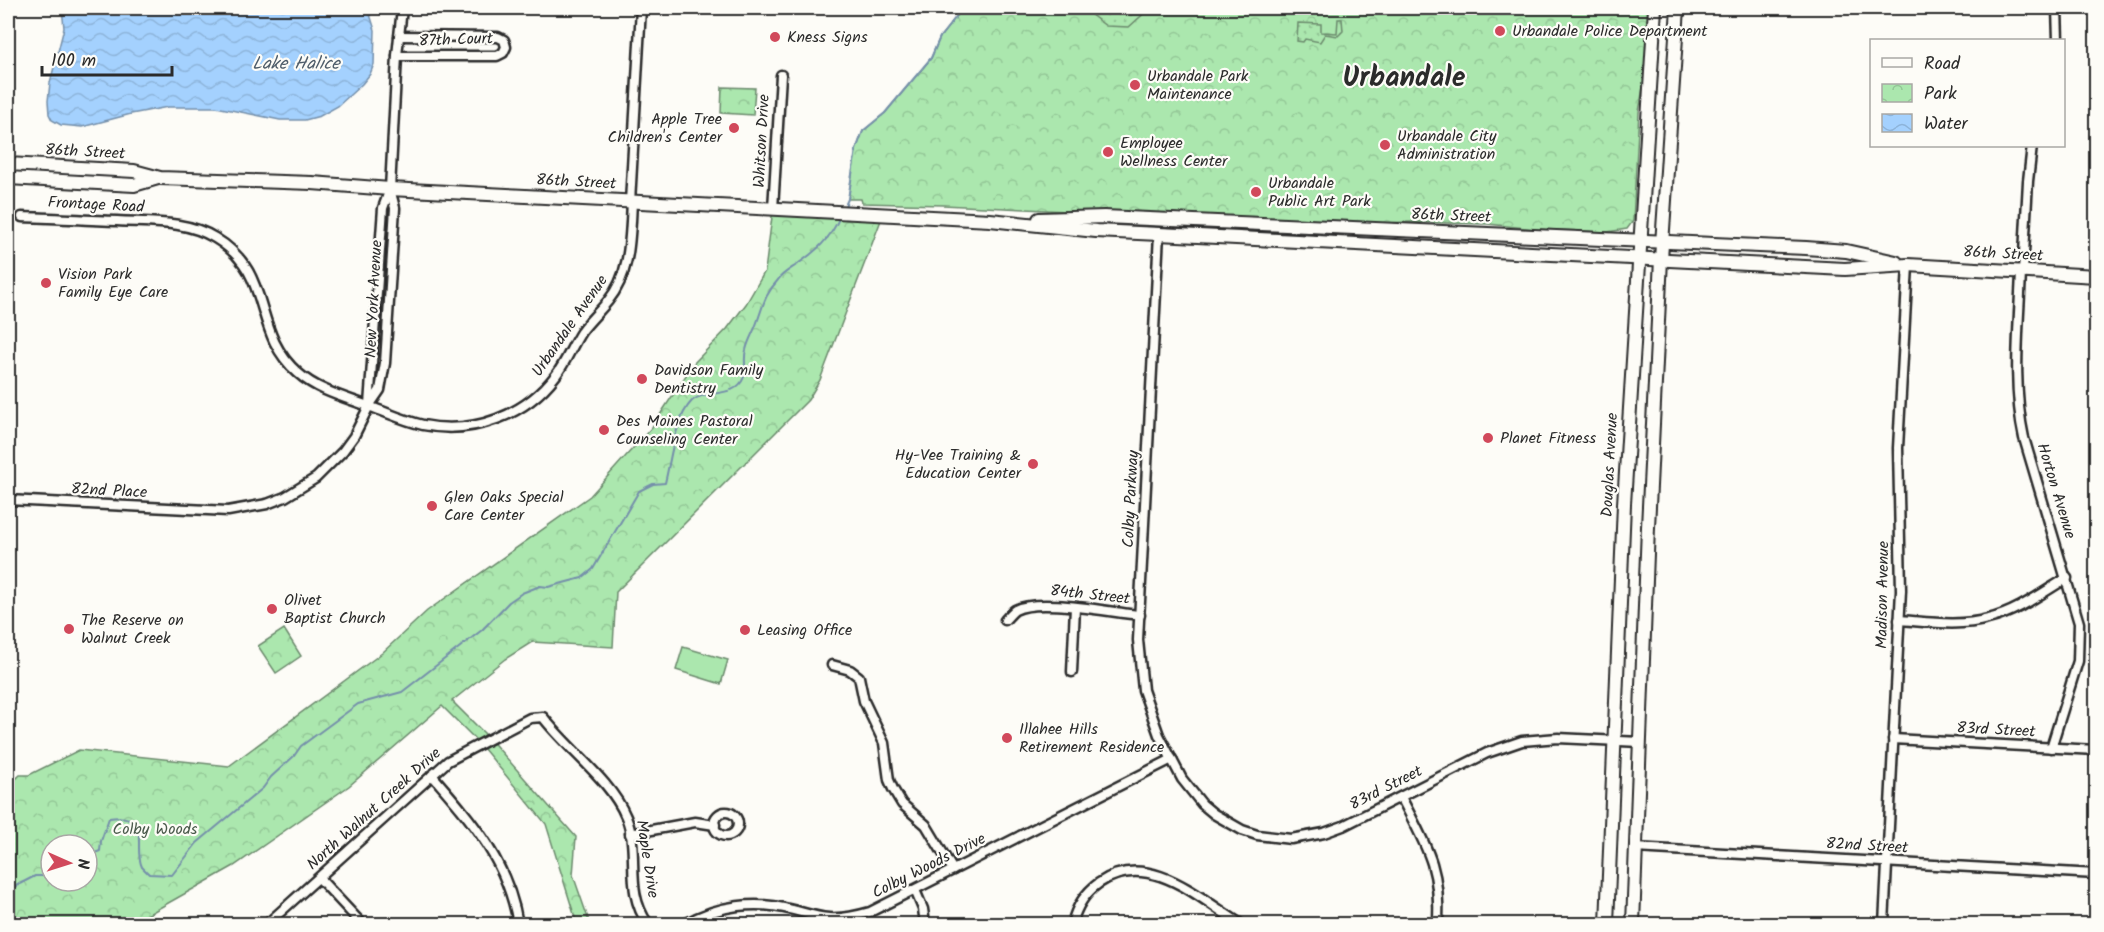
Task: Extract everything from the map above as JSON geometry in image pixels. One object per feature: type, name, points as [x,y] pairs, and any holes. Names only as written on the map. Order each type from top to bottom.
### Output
[{"type":"main road","name":"Douglas Avenue","points":[[1607,924],[1624,504],[1655,8]]},
{"type":"main road","points":[[1633,924],[1646,565],[1661,259],[1678,8]]},
{"type":"main road","name":"86th Street","points":[[8,164],[135,171],[160,178],[312,183],[990,220],[1096,231],[1845,269],[1908,266],[2097,276]]},
{"type":"main road","name":"86th Street","points":[[8,178],[134,185],[160,178]]},
{"type":"main road","name":"86th Street","points":[[990,220],[1114,217],[1662,240],[1846,251],[1908,266]]},
{"type":"main road","points":[[1624,504],[1635,504],[1642,507],[1644,513],[1643,555],[1646,565]]},
{"type":"street","name":"New York Avenue","points":[[209,511],[228,511],[257,506],[301,488],[330,466],[343,451],[354,436],[369,406],[383,208],[390,189],[397,56],[402,8]]},
{"type":"street","name":"Urbandale Avenue","points":[[169,224],[199,230],[236,254],[253,278],[272,339],[287,363],[299,374],[327,391],[421,424],[454,428],[489,422],[505,416],[533,399],[556,375],[580,334],[608,302],[622,278],[630,244],[641,8]]},
{"type":"street","points":[[2057,8],[2058,39]]},
{"type":"street","name":"87th Court","points":[[397,56],[497,56],[503,53],[506,47],[504,40],[498,37],[399,36]]},
{"type":"street","name":"Whitson Drive","points":[[773,209],[781,75]]},
{"type":"street","name":"Horton Avenue","points":[[2032,147],[2017,377],[2019,418],[2079,623],[2080,648],[2072,684],[2051,748]]},
{"type":"street","name":"Frontage Road","points":[[22,217],[169,224]]},
{"type":"street","name":"Colby Parkway","points":[[1159,234],[1139,667],[1143,690],[1159,735],[1172,759]]},
{"type":"street","name":"Madison Avenue","points":[[1884,924],[1899,620],[1899,448],[1908,266]]},
{"type":"street","name":"82nd Place","points":[[8,500],[209,511]]},
{"type":"street","points":[[1899,620],[1951,623],[1989,619],[2013,610],[2067,578]]},
{"type":"street","name":"84th Street","points":[[1005,620],[1015,610],[1036,605],[1140,615]]},
{"type":"street","points":[[1072,672],[1075,607]]},
{"type":"street","points":[[832,665],[850,670],[859,677],[864,701],[884,743],[889,780],[893,789],[902,804],[926,825],[953,870]]},
{"type":"street","name":"North Walnut Creek Drive","points":[[267,924],[448,761],[530,718],[543,717]]},
{"type":"street","name":"Maple Drive","points":[[543,717],[601,780],[619,804],[630,834],[635,899],[648,924]]},
{"type":"street","name":"83rd Street","points":[[1172,759],[1191,792],[1214,814],[1242,830],[1273,838],[1300,838],[1324,833],[1487,753],[1522,741],[1558,738],[1640,742]]},
{"type":"street","name":"83rd Street","points":[[1893,739],[2097,750]]},
{"type":"street","name":"Colby Woods Drive","points":[[685,924],[733,906],[779,907],[812,920],[849,917],[870,912],[1172,759]]},
{"type":"street","points":[[432,775],[485,838],[495,856],[512,900],[518,924]]},
{"type":"street","points":[[1401,797],[1434,868],[1439,892],[1438,924]]},
{"type":"street","points":[[630,834],[695,822],[715,825]]},
{"type":"street","name":"82nd Street","points":[[1635,848],[2097,874]]},
{"type":"street","points":[[1072,924],[1078,906],[1086,894],[1104,880],[1125,872],[1150,872],[1175,882],[1241,924]]},
{"type":"street","points":[[319,878],[362,924]]},
{"type":"street","points":[[915,890],[923,909],[925,924]]},
{"type":"green space","points":[[963,8],[1650,8],[1646,68],[1639,112],[1633,221],[1627,229],[1607,232],[1535,229],[1488,224],[1413,222],[1339,224],[862,203],[861,199],[848,199],[856,150],[863,131],[885,113],[931,58],[940,37]]},
{"type":"green space","points":[[1082,8],[1150,8],[1129,27],[1106,26]]},
{"type":"green space","points":[[1338,19],[1342,19],[1343,31],[1338,36],[1325,34],[1320,42],[1305,39],[1303,42],[1297,41],[1298,23],[1321,24],[1321,32],[1337,33]]},
{"type":"green space","points":[[722,87],[755,88],[753,115],[721,113]]},
{"type":"green space","name":"Colby Woods","points":[[773,209],[883,215],[820,380],[808,400],[616,592],[613,647],[532,642],[505,659],[452,701],[489,738],[576,837],[573,875],[590,924],[577,924],[546,824],[479,743],[442,706],[349,786],[234,866],[131,924],[8,924],[8,786],[20,775],[29,775],[79,750],[229,766],[382,653],[427,611],[590,496],[652,427],[694,363],[727,329],[746,304],[765,271]]},
{"type":"green space","points":[[284,629],[301,656],[276,673],[258,646]]},
{"type":"green space","points":[[683,647],[728,660],[721,684],[676,670]]},
{"type":"water","name":"Lake Halice","points":[[62,8],[368,8],[375,30],[374,64],[362,84],[338,106],[320,116],[305,120],[280,120],[216,107],[168,107],[82,127],[61,125],[52,120],[48,101],[50,83],[64,28]]},
{"type":"waterway","points":[[844,208],[848,199],[856,150],[863,131],[885,113],[931,58],[940,37],[963,8]]},
{"type":"waterway","points":[[99,851],[109,818],[132,820],[139,832],[142,867],[149,874],[172,875],[197,843],[263,788],[301,746],[358,704],[402,692],[482,630],[509,602],[522,593],[540,586],[548,587],[582,578],[593,569],[639,491],[653,484],[665,483],[678,428],[686,408],[698,397],[728,391],[740,384],[745,374],[747,347],[764,301],[784,274],[822,244],[832,232],[840,216]]},
{"type":"waterway","points":[[8,890],[39,876]]},
{"type":"place","name":"Urbandale Police Department","points":[[1500,31]]},
{"type":"place","name":"Kness Signs","points":[[775,37]]},
{"type":"place","name":"Urbandale Park Maintenance","points":[[1135,85]]},
{"type":"place","name":"Apple Tree Children's Center","points":[[734,128]]},
{"type":"place","name":"Urbandale City Administration","points":[[1385,145]]},
{"type":"place","name":"Employee Wellness Center","points":[[1108,152]]},
{"type":"place","name":"Urbandale Public Art Park","points":[[1256,192]]},
{"type":"place","name":"Vision Park Family Eye Care","points":[[46,283]]},
{"type":"place","name":"Davidson Family Dentistry","points":[[642,379]]},
{"type":"place","name":"Des Moines Pastoral Counseling Center","points":[[604,430]]},
{"type":"place","name":"Planet Fitness","points":[[1488,438]]},
{"type":"place","name":"Hy-Vee Training & Education Center","points":[[1033,464]]},
{"type":"place","name":"Glen Oaks Special Care Center","points":[[432,506]]},
{"type":"place","name":"Olivet Baptist Church","points":[[272,609]]},
{"type":"place","name":"The Reserve on Walnut Creek","points":[[69,629]]},
{"type":"place","name":"Leasing Office","points":[[745,630]]},
{"type":"place","name":"Illahee Hills Retirement Residence","points":[[1007,738]]},
{"type":"district","name":"Urbandale","points":[[1404,78]]}]
